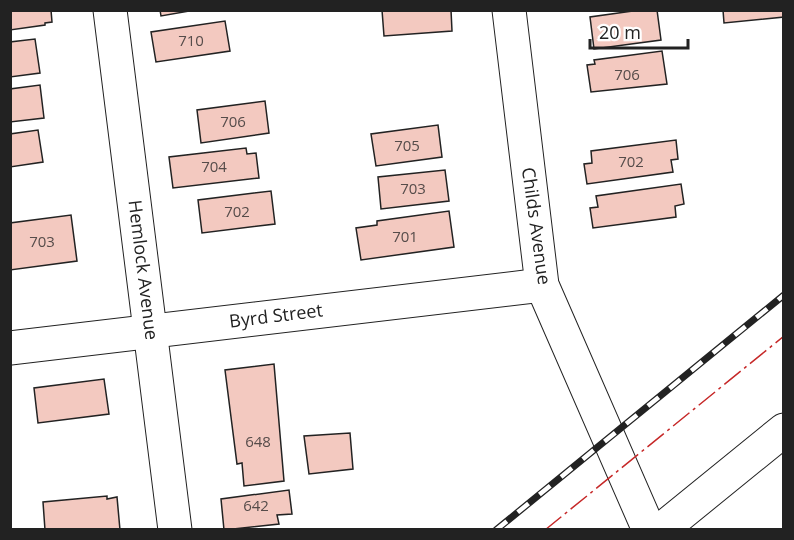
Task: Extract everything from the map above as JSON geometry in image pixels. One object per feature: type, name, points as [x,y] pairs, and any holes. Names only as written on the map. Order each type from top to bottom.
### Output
[{"type":"street","name":"Hemlock Avenue","points":[[110,10],[175,530]]},
{"type":"street","name":"Childs Avenue","points":[[509,10],[542,285],[649,530]]},
{"type":"street","name":"Byrd Street","points":[[10,348],[542,285]]},
{"type":"street","points":[[661,530],[783,430]]},
{"type":"building","points":[[10,10],[51,10],[52,22],[10,30]]},
{"type":"building","points":[[160,10],[195,10],[161,16]]},
{"type":"building","points":[[382,10],[451,10],[452,31],[384,36]]},
{"type":"building","points":[[657,10],[661,40],[594,49],[590,17]]},
{"type":"building","points":[[723,10],[784,10],[784,17],[724,23]]},
{"type":"building","points":[[225,21],[230,51],[156,62],[151,32]]},
{"type":"building","points":[[35,39],[40,73],[10,77],[10,42]]},
{"type":"building","points":[[662,51],[667,84],[591,92],[587,65],[595,64],[594,60]]},
{"type":"building","points":[[40,85],[44,118],[10,122],[10,89]]},
{"type":"building","points":[[265,101],[269,133],[201,143],[197,110]]},
{"type":"building","points":[[438,125],[442,157],[376,166],[371,134]]},
{"type":"building","points":[[38,130],[43,162],[10,167],[10,134]]},
{"type":"building","points":[[676,140],[678,159],[671,160],[673,172],[587,184],[584,164],[592,163],[591,151]]},
{"type":"building","points":[[246,148],[247,154],[256,153],[259,178],[173,188],[169,157]]},
{"type":"building","points":[[445,170],[449,201],[381,209],[378,177]]},
{"type":"building","points":[[681,184],[684,204],[675,206],[676,217],[593,228],[590,208],[598,207],[596,196]]},
{"type":"building","points":[[271,191],[275,224],[202,233],[198,200]]},
{"type":"building","points":[[449,211],[454,247],[361,260],[356,228],[377,225],[377,221]]},
{"type":"building","points":[[71,215],[77,261],[10,270],[10,223]]},
{"type":"building","points":[[274,364],[284,481],[244,486],[242,463],[237,464],[225,370]]},
{"type":"building","points":[[104,379],[109,414],[38,423],[34,388]]},
{"type":"building","points":[[350,433],[353,469],[309,474],[304,436]]},
{"type":"building","points":[[289,490],[292,514],[277,515],[279,524],[224,530],[221,499]]},
{"type":"building","points":[[107,496],[107,499],[117,497],[120,530],[45,530],[43,502]]},
{"type":"railway","points":[[496,530],[784,295]]},
{"type":"power","points":[[545,530],[784,336]]}]
